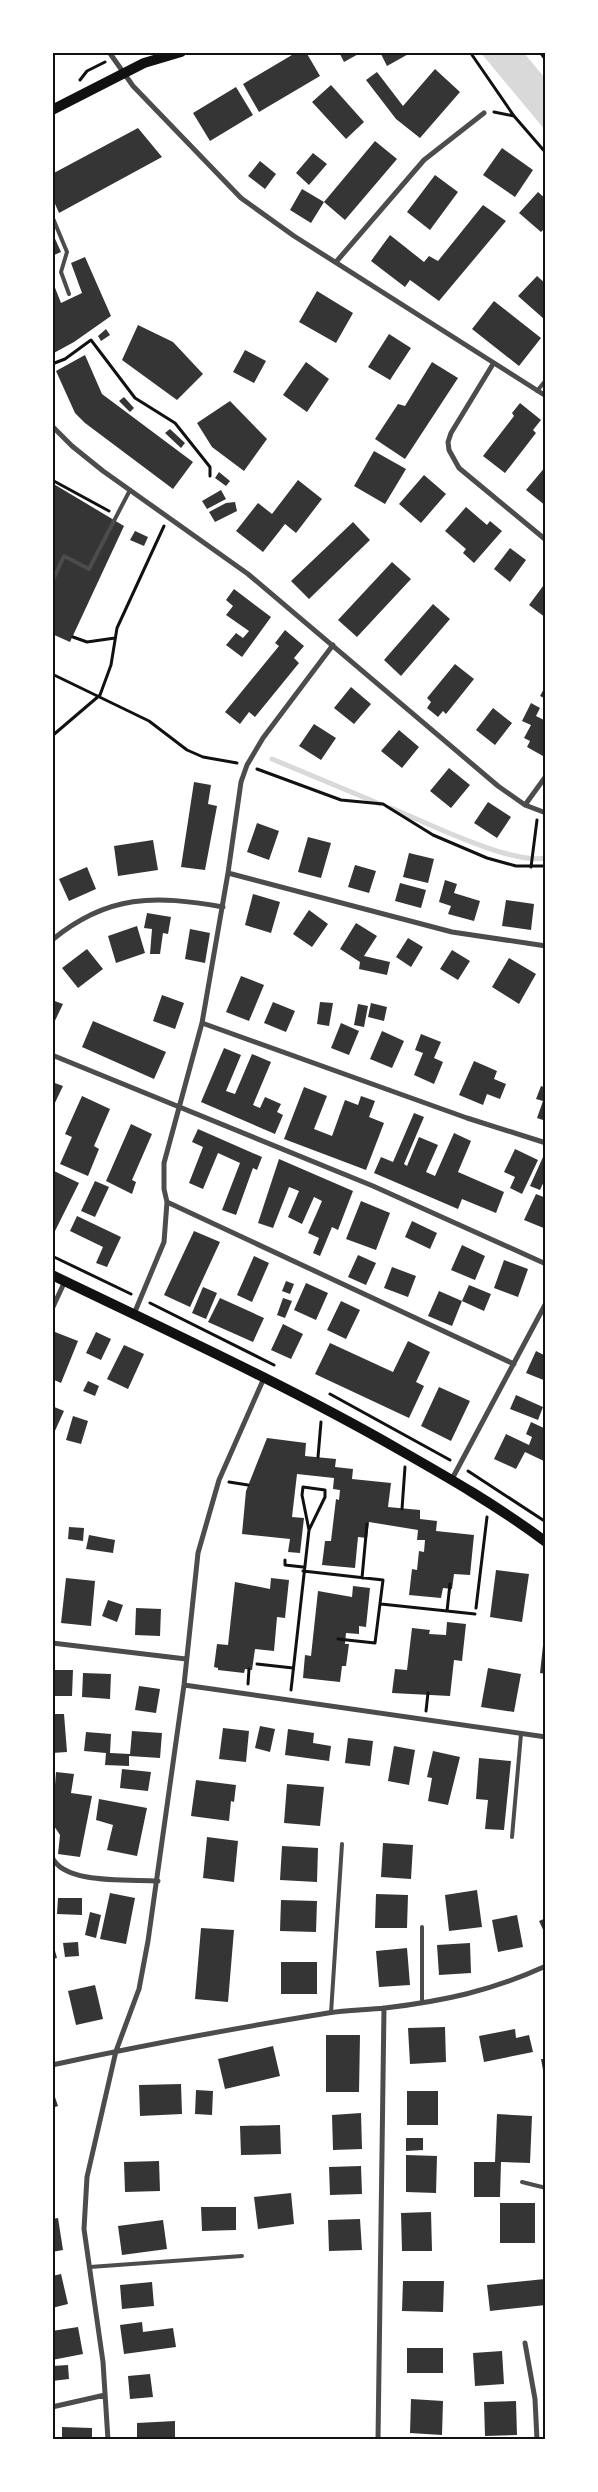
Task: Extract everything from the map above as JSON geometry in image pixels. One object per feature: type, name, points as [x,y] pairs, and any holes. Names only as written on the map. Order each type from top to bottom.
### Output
[{"type":"main road","points":[[144,63],[154,52]]},
{"type":"main road","points":[[52,110],[144,63],[180,52]]},
{"type":"main road","points":[[52,1274],[264,1377],[452,1479],[500,1508],[546,1542]]},
{"type":"street","points":[[109,52],[123,74],[241,198],[493,364],[546,396]]},
{"type":"street","points":[[336,262],[424,160],[484,113]]},
{"type":"street","points":[[493,364],[452,433],[448,442],[449,450],[459,468],[546,540]]},
{"type":"street","points":[[52,426],[85,457],[248,574],[498,786],[525,805],[539,812],[546,813]]},
{"type":"street","points":[[134,1314],[164,1242],[166,1202],[163,1176],[164,1163],[202,1023],[228,873],[237,803],[247,765],[263,738],[333,645]]},
{"type":"street","points":[[525,805],[546,776]]},
{"type":"street","points":[[228,873],[452,932],[546,946]]},
{"type":"street","points":[[52,940],[80,919],[110,906],[149,899],[181,900],[222,907]]},
{"type":"street","points":[[202,1023],[467,1118],[546,1143]]},
{"type":"street","points":[[52,1055],[373,1186],[546,1264]]},
{"type":"street","points":[[166,1202],[514,1364]]},
{"type":"street","points":[[52,1308],[65,1281]]},
{"type":"street","points":[[452,1479],[546,1303]]},
{"type":"street","points":[[108,2440],[105,2396],[84,2229],[87,2177],[116,2051],[138,1989],[158,1881],[184,1685],[198,1553],[219,1480],[264,1377]]},
{"type":"street","points":[[52,1643],[186,1658]]},
{"type":"street","points":[[184,1685],[546,1737]]},
{"type":"street","points":[[52,1857],[60,1868],[78,1876],[158,1881]]},
{"type":"street","points":[[52,2065],[116,2051],[331,2013],[422,2003],[482,1991],[511,1982],[546,1966]]},
{"type":"street","points":[[378,2440],[384,2008]]},
{"type":"street","points":[[525,2343],[535,2399],[538,2440]]},
{"type":"street","points":[[52,2407],[105,2396]]},
{"type":"lane","points":[[52,216],[67,252],[61,272],[69,294]]},
{"type":"lane","points":[[537,391],[546,380]]},
{"type":"lane","points":[[52,582],[64,556],[89,569],[130,490]]},
{"type":"lane","points":[[512,1837],[521,1734]]},
{"type":"lane","points":[[331,2013],[342,1844]]},
{"type":"lane","points":[[422,1927],[422,2003]]},
{"type":"lane","points":[[522,2182],[546,2188]]},
{"type":"lane","points":[[90,2267],[242,2256]]},
{"type":"path","points":[[470,52],[514,116],[546,153]]},
{"type":"path","points":[[540,52],[546,60]]},
{"type":"path","points":[[484,113],[493,112],[514,116]]},
{"type":"path","points":[[52,364],[91,340],[135,398],[175,422],[210,467],[210,476]]},
{"type":"path","points":[[52,480],[117,515]]},
{"type":"path","points":[[52,736],[100,695],[111,665],[120,620],[169,516]]},
{"type":"path","points":[[73,637],[87,642],[115,638]]},
{"type":"path","points":[[52,674],[100,695],[149,721],[188,750],[210,758],[247,765],[346,800],[383,804],[428,832],[488,858],[546,866]]},
{"type":"path","points":[[531,865],[539,812]]},
{"type":"path","points":[[52,1256],[126,1291]]},
{"type":"path","points":[[318,1457],[321,1422]]},
{"type":"path","points":[[402,1509],[405,1467]]},
{"type":"path","points":[[482,1479],[546,1522]]},
{"type":"path","points":[[219,1480],[248,1485]]},
{"type":"path","points":[[289,1701],[309,1530],[325,1490],[303,1487],[302,1495],[309,1530]]},
{"type":"path","points":[[476,1608],[487,1516]]},
{"type":"path","points":[[362,1578],[367,1524]]},
{"type":"path","points":[[285,1560],[285,1565],[303,1569],[383,1580],[375,1643],[338,1639]]},
{"type":"path","points":[[447,1611],[450,1584]]},
{"type":"path","points":[[381,1604],[475,1614]]},
{"type":"path","points":[[257,1664],[293,1668]]},
{"type":"shaded area","points":[[481,53],[524,53],[545,78],[545,130]]},
{"type":"building","points":[[297,52],[306,52],[320,76],[259,112],[243,84]]},
{"type":"building","points":[[339,52],[362,52],[344,62]]},
{"type":"building","points":[[380,52],[412,52],[387,66]]},
{"type":"building","points":[[435,69],[460,92],[420,138],[396,119],[366,80],[377,72],[403,106]]},
{"type":"building","points":[[331,85],[364,122],[346,139],[312,102]]},
{"type":"building","points":[[236,87],[253,115],[210,141],[193,113]]},
{"type":"building","points":[[138,128],[162,157],[59,213],[52,197],[52,174]]},
{"type":"building","points":[[375,141],[397,159],[345,220],[324,202]]},
{"type":"building","points":[[502,148],[533,170],[515,197],[483,175]]},
{"type":"building","points":[[313,153],[327,164],[309,185],[296,173]]},
{"type":"building","points":[[260,161],[276,174],[265,189],[248,176]]},
{"type":"building","points":[[435,175],[458,192],[430,230],[407,212]]},
{"type":"building","points":[[302,189],[324,202],[311,223],[290,210]]},
{"type":"building","points":[[538,192],[546,199],[546,227],[541,232],[519,213]]},
{"type":"building","points":[[483,205],[506,221],[439,301],[410,280],[405,287],[371,261],[390,235],[424,262],[429,256],[438,261]]},
{"type":"building","points":[[52,232],[61,252],[52,256]]},
{"type":"building","points":[[85,257],[111,316],[74,342],[52,354],[52,280],[61,303],[82,293],[71,263]]},
{"type":"building","points":[[537,276],[546,284],[544,319],[518,296]]},
{"type":"building","points":[[317,291],[353,313],[336,343],[299,322]]},
{"type":"building","points":[[494,301],[541,338],[519,366],[472,329]]},
{"type":"building","points":[[138,325],[173,342],[203,374],[177,400],[122,360]]},
{"type":"building","points":[[106,329],[110,335],[101,341],[98,336]]},
{"type":"building","points":[[389,334],[411,348],[390,380],[368,367]]},
{"type":"building","points":[[245,350],[266,361],[254,383],[233,372]]},
{"type":"building","points":[[85,355],[102,394],[193,462],[173,489],[85,423],[75,413],[56,371]]},
{"type":"building","points":[[306,362],[329,379],[307,412],[283,395]]},
{"type":"building","points":[[432,362],[458,378],[405,459],[375,439],[398,404],[405,406]]},
{"type":"building","points":[[124,397],[134,408],[130,412],[119,401]]},
{"type":"building","points":[[230,401],[267,439],[244,471],[212,447],[197,423]]},
{"type":"building","points":[[520,403],[541,420],[533,430],[536,433],[505,473],[483,456],[514,416],[512,413]]},
{"type":"building","points":[[170,429],[185,443],[181,448],[165,433]]},
{"type":"building","points":[[374,451],[406,469],[385,504],[354,486]]},
{"type":"building","points":[[546,466],[546,506],[526,490]]},
{"type":"building","points":[[219,472],[230,481],[226,486],[215,478]]},
{"type":"building","points":[[424,475],[446,494],[421,523],[399,504]]},
{"type":"building","points":[[298,480],[322,499],[296,533],[285,524],[263,552],[236,531],[258,503],[272,514]]},
{"type":"building","points":[[52,483],[124,526],[70,642],[52,634]]},
{"type":"building","points":[[221,490],[226,499],[207,509],[202,501]]},
{"type":"building","points":[[235,502],[237,511],[215,522],[209,512],[226,503]]},
{"type":"building","points":[[466,507],[487,525],[490,521],[502,531],[474,563],[463,553],[466,549],[445,531]]},
{"type":"building","points":[[353,522],[370,540],[309,599],[291,581]]},
{"type":"building","points":[[135,531],[148,537],[144,546],[130,540]]},
{"type":"building","points":[[510,548],[526,560],[510,582],[494,569]]},
{"type":"building","points":[[392,562],[411,579],[357,637],[338,620]]},
{"type":"building","points":[[546,582],[546,618],[529,605]]},
{"type":"building","points":[[234,589],[271,617],[242,657],[226,645],[236,633],[243,638],[249,631],[226,615],[233,606],[226,600]]},
{"type":"building","points":[[433,604],[450,619],[401,676],[384,660]]},
{"type":"building","points":[[285,630],[304,646],[294,658],[299,663],[255,717],[249,712],[240,724],[225,712],[279,646],[275,643]]},
{"type":"building","points":[[455,664],[474,679],[446,714],[443,711],[438,717],[427,708],[431,702],[427,698]]},
{"type":"building","points":[[546,685],[546,699],[540,696]]},
{"type":"building","points":[[351,687],[371,704],[354,724],[334,708]]},
{"type":"building","points":[[531,703],[540,708],[536,716],[546,721],[546,751],[543,756],[527,747],[530,741],[524,738],[531,725],[522,721]]},
{"type":"building","points":[[493,708],[512,723],[495,745],[476,730]]},
{"type":"building","points":[[314,724],[336,738],[321,760],[299,746]]},
{"type":"building","points":[[399,730],[419,747],[402,768],[381,751]]},
{"type":"building","points":[[449,768],[470,785],[451,808],[430,791]]},
{"type":"building","points":[[194,782],[211,785],[208,804],[217,806],[205,870],[181,867]]},
{"type":"building","points":[[488,802],[511,817],[497,838],[474,823]]},
{"type":"building","points":[[257,823],[279,831],[269,860],[247,852]]},
{"type":"building","points":[[308,837],[331,843],[321,878],[298,872]]},
{"type":"building","points":[[153,840],[158,870],[118,876],[114,846]]},
{"type":"building","points":[[409,853],[434,859],[428,883],[403,877]]},
{"type":"building","points":[[355,865],[376,871],[369,893],[348,887]]},
{"type":"building","points":[[87,867],[96,889],[69,901],[59,879]]},
{"type":"building","points":[[445,880],[457,884],[454,893],[480,901],[474,921],[448,914],[451,906],[439,902]]},
{"type":"building","points":[[400,883],[426,890],[421,908],[395,901]]},
{"type":"building","points":[[253,894],[280,902],[271,933],[245,925]]},
{"type":"building","points":[[506,900],[534,904],[531,930],[502,926]]},
{"type":"building","points":[[309,910],[328,924],[312,947],[293,934]]},
{"type":"building","points":[[147,913],[171,917],[168,934],[163,933],[160,954],[150,954],[152,929],[144,928]]},
{"type":"building","points":[[356,923],[377,936],[364,956],[390,962],[387,975],[359,969],[360,962],[340,949]]},
{"type":"building","points":[[137,926],[145,953],[116,963],[108,936]]},
{"type":"building","points":[[190,929],[210,933],[205,963],[185,959]]},
{"type":"building","points":[[408,938],[423,947],[411,967],[396,957]]},
{"type":"building","points":[[87,949],[103,969],[78,988],[62,968]]},
{"type":"building","points":[[452,950],[470,961],[458,980],[440,969]]},
{"type":"building","points":[[509,958],[536,974],[519,1004],[492,987]]},
{"type":"building","points":[[241,976],[264,985],[249,1021],[226,1012]]},
{"type":"building","points":[[162,995],[184,1003],[175,1029],[153,1021]]},
{"type":"building","points":[[52,1000],[63,1004],[52,1027]]},
{"type":"building","points":[[273,1002],[295,1011],[286,1032],[264,1023]]},
{"type":"building","points":[[320,1002],[333,1003],[329,1026],[317,1024]]},
{"type":"building","points":[[371,1003],[387,1007],[384,1021],[368,1017]]},
{"type":"building","points":[[358,1004],[368,1006],[364,1027],[354,1025]]},
{"type":"building","points":[[93,1021],[166,1052],[154,1079],[82,1047]]},
{"type":"building","points":[[341,1023],[359,1031],[349,1055],[331,1048]]},
{"type":"building","points":[[382,1031],[404,1041],[392,1068],[370,1059]]},
{"type":"building","points":[[421,1034],[441,1042],[434,1058],[443,1062],[434,1084],[414,1075],[423,1053],[415,1050]]},
{"type":"building","points":[[224,1048],[241,1055],[226,1091],[235,1094],[252,1054],[271,1062],[253,1105],[260,1108],[265,1097],[281,1104],[277,1112],[283,1115],[275,1134],[201,1102]]},
{"type":"building","points":[[474,1061],[497,1071],[494,1079],[506,1084],[500,1099],[487,1094],[483,1105],[459,1095]]},
{"type":"building","points":[[52,1082],[63,1086],[52,1109]]},
{"type":"building","points":[[541,1086],[546,1088],[546,1121],[537,1118],[543,1101],[536,1099]]},
{"type":"building","points":[[304,1087],[327,1096],[314,1129],[332,1136],[345,1100],[358,1105],[361,1096],[375,1101],[369,1117],[384,1123],[366,1170],[284,1139]]},
{"type":"building","points":[[82,1096],[110,1109],[94,1146],[99,1149],[88,1176],[60,1164],[72,1137],[65,1134]]},
{"type":"building","points":[[414,1113],[424,1117],[404,1164],[407,1166],[419,1137],[438,1145],[426,1172],[435,1176],[454,1133],[471,1141],[458,1172],[504,1192],[496,1213],[462,1199],[458,1209],[374,1173],[381,1157],[393,1162]]},
{"type":"building","points":[[131,1124],[152,1134],[132,1180],[136,1182],[132,1194],[106,1181]]},
{"type":"building","points":[[198,1129],[262,1157],[257,1170],[253,1168],[236,1215],[222,1210],[240,1163],[218,1153],[203,1189],[189,1183],[203,1147],[192,1142]]},
{"type":"building","points":[[515,1149],[538,1160],[522,1194],[510,1188],[515,1177],[504,1172]]},
{"type":"building","points":[[543,1157],[546,1158],[546,1177],[540,1190],[530,1186]]},
{"type":"building","points":[[279,1159],[353,1191],[338,1230],[332,1227],[320,1256],[313,1253],[319,1238],[308,1233],[322,1201],[314,1197],[302,1224],[288,1217],[299,1191],[289,1187],[273,1228],[258,1223]]},
{"type":"building","points":[[52,1170],[79,1183],[52,1237]]},
{"type":"building","points":[[95,1181],[109,1187],[95,1217],[81,1211]]},
{"type":"building","points":[[536,1194],[546,1198],[546,1229],[524,1220]]},
{"type":"building","points":[[361,1201],[390,1213],[376,1250],[346,1239]]},
{"type":"building","points":[[77,1216],[121,1237],[107,1267],[96,1263],[103,1247],[70,1231]]},
{"type":"building","points":[[412,1221],[437,1233],[430,1249],[405,1237]]},
{"type":"building","points":[[194,1231],[220,1242],[190,1307],[164,1295]]},
{"type":"building","points":[[462,1245],[485,1256],[475,1280],[451,1270]]},
{"type":"building","points":[[358,1255],[376,1263],[366,1285],[348,1277]]},
{"type":"building","points":[[254,1256],[269,1263],[252,1302],[237,1295]]},
{"type":"building","points":[[504,1260],[528,1269],[518,1297],[494,1288]]},
{"type":"building","points":[[392,1267],[416,1276],[408,1297],[384,1288]]},
{"type":"building","points":[[286,1281],[294,1284],[290,1294],[282,1291]]},
{"type":"building","points":[[306,1283],[328,1293],[316,1320],[294,1310]]},
{"type":"building","points":[[469,1285],[491,1294],[484,1311],[462,1301]]},
{"type":"building","points":[[203,1287],[217,1293],[206,1319],[192,1313]]},
{"type":"building","points":[[439,1291],[462,1301],[452,1326],[428,1316]]},
{"type":"building","points":[[220,1298],[264,1318],[253,1342],[208,1322]]},
{"type":"building","points":[[283,1298],[292,1301],[285,1318],[277,1315]]},
{"type":"building","points":[[341,1301],[360,1310],[346,1339],[327,1330]]},
{"type":"building","points":[[283,1324],[303,1334],[291,1359],[271,1350]]},
{"type":"building","points":[[55,1332],[78,1341],[61,1383],[52,1379],[52,1337]]},
{"type":"building","points":[[96,1332],[111,1339],[101,1360],[86,1353]]},
{"type":"building","points":[[408,1341],[430,1352],[416,1382],[424,1386],[409,1418],[315,1374],[330,1343],[393,1372]]},
{"type":"building","points":[[124,1345],[144,1354],[128,1389],[107,1379]]},
{"type":"building","points":[[536,1351],[546,1356],[546,1381],[526,1373]]},
{"type":"building","points":[[88,1381],[99,1386],[95,1396],[83,1391]]},
{"type":"building","points":[[439,1387],[470,1401],[451,1441],[421,1426]]},
{"type":"building","points":[[516,1395],[543,1407],[538,1420],[510,1409]]},
{"type":"building","points":[[52,1406],[64,1411],[54,1433],[52,1432]]},
{"type":"building","points":[[73,1416],[88,1421],[81,1444],[66,1440]]},
{"type":"building","points":[[531,1422],[546,1429],[546,1462],[525,1452],[516,1469],[494,1459],[506,1434],[529,1445],[532,1437],[526,1434]]},
{"type":"building","points":[[267,1438],[306,1443],[305,1456],[336,1459],[335,1467],[353,1469],[352,1479],[391,1483],[388,1507],[420,1510],[420,1519],[437,1521],[436,1531],[474,1535],[470,1575],[454,1574],[452,1589],[443,1588],[441,1598],[409,1595],[412,1569],[417,1570],[419,1551],[424,1552],[425,1540],[417,1540],[418,1530],[369,1522],[367,1538],[358,1537],[355,1568],[322,1565],[325,1541],[331,1541],[336,1499],[339,1500],[340,1490],[333,1489],[334,1478],[297,1474],[292,1517],[304,1518],[300,1553],[288,1552],[290,1539],[242,1534],[246,1491]]},
{"type":"building","points":[[69,1527],[84,1528],[83,1541],[68,1539]]},
{"type":"building","points":[[89,1535],[115,1540],[113,1553],[86,1549]]},
{"type":"building","points":[[496,1570],[529,1574],[522,1622],[490,1617]]},
{"type":"building","points":[[66,1578],[95,1581],[91,1626],[61,1623]]},
{"type":"building","points":[[271,1578],[289,1580],[285,1618],[277,1617],[274,1651],[255,1649],[252,1670],[245,1669],[244,1673],[218,1670],[218,1668],[214,1667],[217,1644],[228,1645],[235,1582],[270,1589]]},
{"type":"building","points":[[353,1586],[370,1588],[366,1627],[359,1626],[359,1634],[346,1633],[345,1644],[349,1644],[346,1666],[342,1666],[340,1682],[303,1678],[305,1655],[311,1656],[318,1591],[352,1597]]},
{"type":"building","points":[[108,1600],[123,1605],[117,1622],[102,1616]]},
{"type":"building","points":[[136,1608],[161,1609],[160,1636],[135,1635]]},
{"type":"building","points":[[447,1622],[466,1624],[462,1661],[454,1660],[450,1696],[392,1693],[395,1669],[407,1670],[412,1628],[430,1630],[429,1634],[446,1635]]},
{"type":"building","points":[[544,1636],[546,1636],[546,1674],[540,1673]]},
{"type":"building","points":[[488,1668],[521,1674],[514,1712],[481,1707]]},
{"type":"building","points":[[52,1670],[73,1670],[72,1696],[52,1696]]},
{"type":"building","points":[[83,1673],[111,1674],[110,1699],[82,1697]]},
{"type":"building","points":[[139,1686],[160,1689],[156,1713],[135,1710]]},
{"type":"building","points":[[52,1714],[64,1714],[67,1752],[52,1753]]},
{"type":"building","points":[[260,1726],[275,1729],[270,1752],[255,1748]]},
{"type":"building","points":[[223,1728],[249,1731],[246,1762],[219,1759]]},
{"type":"building","points":[[288,1729],[314,1733],[313,1743],[331,1746],[329,1761],[285,1755]]},
{"type":"building","points":[[132,1731],[162,1733],[160,1758],[129,1756],[129,1766],[105,1765],[106,1753],[84,1751],[86,1732],[111,1734],[110,1753],[130,1754]]},
{"type":"building","points":[[348,1738],[373,1741],[370,1766],[345,1763]]},
{"type":"building","points":[[394,1746],[415,1750],[409,1785],[388,1781]]},
{"type":"building","points":[[433,1751],[460,1757],[448,1805],[428,1801],[432,1778],[427,1777]]},
{"type":"building","points":[[479,1758],[511,1761],[504,1830],[485,1829],[488,1800],[476,1799]]},
{"type":"building","points":[[122,1769],[151,1772],[148,1791],[120,1788]]},
{"type":"building","points":[[56,1772],[74,1774],[71,1793],[92,1796],[80,1857],[58,1854],[60,1835],[52,1823]]},
{"type":"building","points":[[196,1780],[236,1785],[234,1802],[231,1801],[229,1821],[191,1816]]},
{"type":"building","points":[[287,1784],[324,1787],[320,1826],[284,1823]]},
{"type":"building","points":[[99,1799],[147,1808],[137,1856],[107,1850],[113,1825],[96,1820]]},
{"type":"building","points":[[207,1837],[238,1841],[234,1882],[203,1878]]},
{"type":"building","points":[[383,1843],[413,1845],[411,1879],[381,1877]]},
{"type":"building","points":[[282,1846],[318,1848],[317,1882],[280,1880]]},
{"type":"building","points":[[477,1890],[482,1927],[449,1931],[445,1895]]},
{"type":"building","points":[[110,1893],[135,1898],[126,1944],[100,1939]]},
{"type":"building","points":[[376,1894],[408,1895],[407,1928],[375,1928]]},
{"type":"building","points":[[58,1898],[82,1898],[82,1915],[57,1914]]},
{"type":"building","points":[[281,1900],[317,1901],[316,1932],[280,1931]]},
{"type":"building","points":[[90,1912],[101,1915],[96,1938],[85,1935]]},
{"type":"building","points":[[517,1915],[523,1947],[498,1952],[492,1920]]},
{"type":"building","points":[[546,1918],[546,1936],[539,1921]]},
{"type":"building","points":[[201,1928],[234,1930],[228,2002],[195,1999]]},
{"type":"building","points":[[52,1940],[57,1958],[52,1959]]},
{"type":"building","points":[[78,1942],[79,1956],[65,1957],[63,1943]]},
{"type":"building","points":[[470,1943],[471,1973],[439,1975],[437,1945]]},
{"type":"building","points":[[407,1948],[410,1985],[379,1987],[376,1951]]},
{"type":"building","points":[[281,1962],[317,1962],[317,1994],[281,1994]]},
{"type":"building","points":[[95,1985],[103,2019],[76,2025],[68,1991]]},
{"type":"building","points":[[445,2027],[446,2062],[410,2064],[408,2028]]},
{"type":"building","points":[[515,2029],[516,2038],[529,2035],[533,2052],[484,2062],[479,2036]]},
{"type":"building","points":[[326,2035],[360,2035],[359,2092],[326,2092]]},
{"type":"building","points":[[273,2046],[280,2076],[225,2089],[218,2059]]},
{"type":"building","points":[[541,2059],[546,2059],[546,2070],[543,2070]]},
{"type":"building","points":[[181,2084],[182,2114],[140,2116],[139,2085]]},
{"type":"building","points":[[52,2088],[58,2106],[52,2108]]},
{"type":"building","points":[[196,2090],[213,2091],[212,2115],[195,2114]]},
{"type":"building","points":[[407,2091],[438,2091],[438,2125],[407,2125]]},
{"type":"building","points":[[361,2113],[362,2149],[333,2150],[332,2115]]},
{"type":"building","points":[[497,2114],[532,2116],[530,2163],[501,2162],[500,2197],[474,2197],[474,2162],[495,2162]]},
{"type":"building","points":[[280,2125],[281,2154],[241,2155],[240,2126]]},
{"type":"building","points":[[406,2138],[423,2138],[423,2150],[406,2151]]},
{"type":"building","points":[[406,2155],[437,2156],[436,2193],[406,2192]]},
{"type":"building","points":[[159,2161],[160,2191],[125,2192],[124,2162]]},
{"type":"building","points":[[361,2166],[362,2194],[330,2195],[329,2167]]},
{"type":"building","points":[[291,2193],[294,2224],[258,2229],[254,2197]]},
{"type":"building","points":[[500,2203],[535,2203],[535,2243],[500,2243]]},
{"type":"building","points":[[201,2207],[236,2207],[236,2230],[202,2231]]},
{"type":"building","points":[[431,2212],[432,2251],[402,2251],[401,2213]]},
{"type":"building","points":[[58,2218],[63,2250],[52,2252],[52,2219]]},
{"type":"building","points":[[360,2219],[362,2250],[329,2251],[328,2220]]},
{"type":"building","points":[[163,2220],[167,2249],[122,2255],[118,2226]]},
{"type":"building","points":[[61,2274],[68,2304],[52,2308],[52,2276]]},
{"type":"building","points":[[545,2279],[546,2305],[490,2311],[487,2285]]},
{"type":"building","points":[[403,2281],[444,2281],[443,2312],[402,2311]]},
{"type":"building","points":[[152,2282],[154,2306],[122,2309],[120,2285]]},
{"type":"building","points":[[142,2322],[143,2332],[173,2328],[176,2347],[124,2354],[120,2325]]},
{"type":"building","points":[[78,2327],[83,2354],[52,2360],[52,2331]]},
{"type":"building","points":[[407,2348],[443,2348],[443,2373],[407,2373]]},
{"type":"building","points":[[502,2351],[504,2384],[475,2386],[473,2353]]},
{"type":"building","points":[[68,2365],[69,2379],[52,2381],[52,2366]]},
{"type":"building","points":[[150,2374],[153,2397],[130,2399],[128,2376]]},
{"type":"building","points":[[411,2399],[443,2401],[442,2435],[410,2433]]},
{"type":"building","points":[[516,2401],[517,2435],[485,2436],[484,2402]]},
{"type":"building","points":[[175,2421],[175,2440],[137,2440],[137,2423]]},
{"type":"building","points":[[62,2427],[92,2428],[92,2440],[62,2440]]},
{"type":"waterway","points":[[272,759],[380,804]]},
{"type":"waterway","points":[[391,808],[491,849],[512,855],[546,858]]}]
